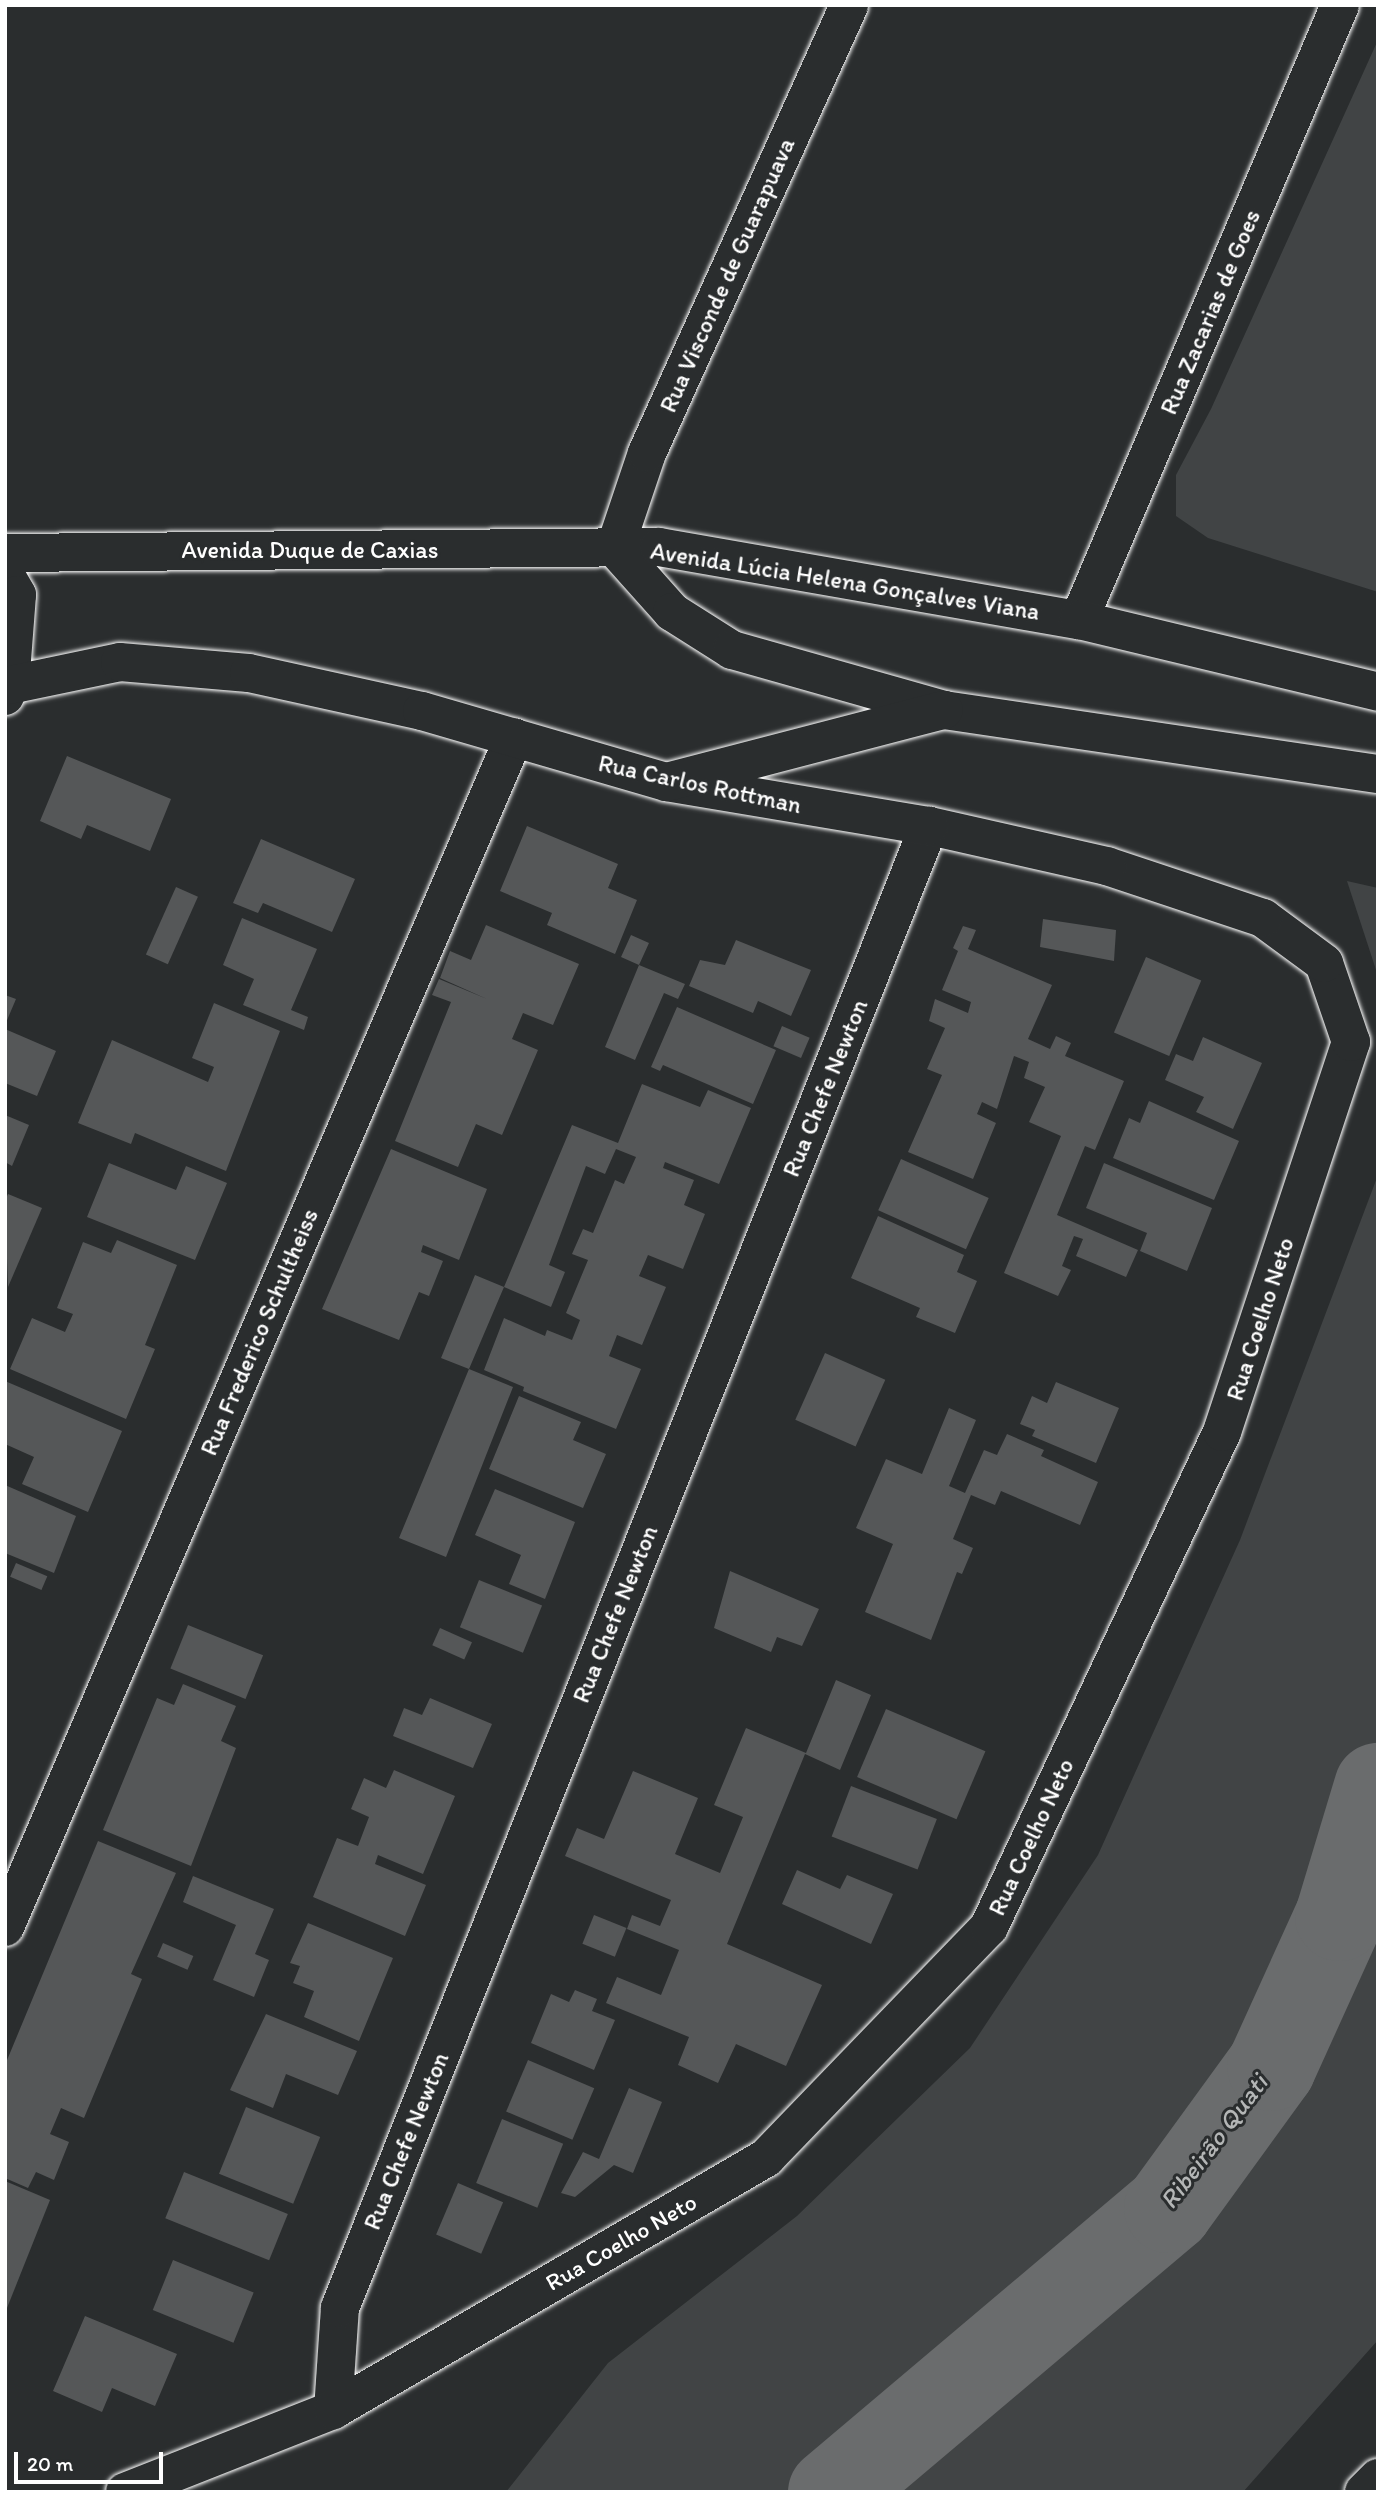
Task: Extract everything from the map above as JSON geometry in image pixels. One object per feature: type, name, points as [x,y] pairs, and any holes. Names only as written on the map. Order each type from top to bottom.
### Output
[{"type":"street","name":"Rua Visconde de Guarapuava","points":[[615,548],[647,453],[849,5]]},
{"type":"street","name":"Rua Zacarias de Goes","points":[[1079,620],[1340,5]]},
{"type":"street","name":"Avenida Lúcia Helena Gonçalves Viana","points":[[615,548],[659,547],[1079,620],[1378,692]]},
{"type":"street","name":"Avenida Duque de Caxias","points":[[5,553],[615,548]]},
{"type":"street","name":"Avenida Lúcia Helena Gonçalves Viana","points":[[615,548],[672,612],[732,650],[944,710],[1321,763],[1378,774]]},
{"type":"street","name":"Rua Carlos Rottman","points":[[5,574],[17,595],[8,690],[120,662],[249,673],[422,711],[667,782],[929,826],[1107,866],[1263,918]]},
{"type":"street","points":[[667,782],[944,710]]},
{"type":"street","name":"Rua Frederico Schultheiss","points":[[5,1927],[514,737]]},
{"type":"street","name":"Rua Chefe Newton","points":[[333,2410],[340,2308],[929,826]]},
{"type":"street","name":"Rua Coelho Neto","points":[[125,2492],[333,2410],[766,2158],[989,1927],[1222,1433],[1351,1042],[1324,963],[1263,918]]},
{"type":"street","points":[[1364,2492],[1378,2479]]},
{"type":"shaded area","points":[[1378,40],[1378,592],[1208,538],[1176,516],[1176,475],[1211,409]]},
{"type":"shaded area","points":[[1347,881],[1378,888],[1378,976]]},
{"type":"shaded area","points":[[1378,1175],[1378,2340],[1243,2492],[506,2492],[608,2363],[797,2216],[970,2048],[1098,1855],[1240,1540]]},
{"type":"building","points":[[67,756],[171,799],[150,851],[87,825],[81,839],[40,821]]},
{"type":"building","points":[[527,826],[618,864],[608,888],[637,900],[615,954],[547,925],[552,913],[500,891]]},
{"type":"building","points":[[261,839],[355,879],[332,932],[263,903],[258,913],[233,903]]},
{"type":"building","points":[[176,887],[198,897],[168,964],[146,955]]},
{"type":"building","points":[[242,918],[317,949],[291,1010],[308,1017],[304,1030],[243,1005],[254,979],[223,965]]},
{"type":"building","points":[[1043,919],[1116,930],[1114,961],[1040,947]]},
{"type":"building","points":[[486,925],[579,964],[553,1025],[523,1013],[512,1039],[538,1050],[502,1135],[476,1124],[458,1167],[395,1141],[451,1002],[432,995],[439,979],[487,999],[440,978],[450,951],[471,960]]},
{"type":"building","points":[[963,926],[976,930],[968,949],[1052,985],[1028,1039],[1050,1049],[1056,1036],[1071,1043],[1065,1056],[1124,1081],[1095,1150],[1085,1146],[1057,1215],[1138,1250],[1126,1277],[1076,1256],[1083,1239],[1074,1236],[1062,1266],[1071,1270],[1058,1296],[1004,1273],[1061,1136],[1029,1122],[1045,1087],[1024,1078],[1029,1062],[1014,1056],[997,1109],[982,1102],[977,1114],[996,1123],[973,1179],[908,1152],[942,1075],[927,1069],[945,1028],[929,1021],[935,999],[968,1013],[971,1002],[942,990],[958,951],[953,948]]},
{"type":"building","points":[[631,935],[649,943],[639,965],[621,957]]},
{"type":"building","points":[[736,940],[811,970],[791,1016],[758,1001],[753,1013],[689,986],[700,960],[725,965]]},
{"type":"building","points":[[1146,957],[1201,980],[1169,1056],[1114,1032]]},
{"type":"building","points":[[639,965],[685,984],[678,999],[664,993],[635,1060],[605,1047]]},
{"type":"building","points":[[5,995],[16,999],[5,1025]]},
{"type":"building","points":[[214,1003],[280,1031],[226,1171],[135,1133],[131,1144],[78,1123],[112,1040],[208,1082],[214,1067],[192,1058]]},
{"type":"building","points":[[677,1007],[776,1050],[753,1104],[663,1065],[660,1071],[651,1067]]},
{"type":"building","points":[[782,1026],[810,1038],[801,1058],[773,1046]]},
{"type":"building","points":[[5,1029],[56,1051],[37,1096],[5,1083]]},
{"type":"building","points":[[1203,1037],[1262,1063],[1233,1129],[1196,1112],[1204,1097],[1165,1080],[1176,1054],[1193,1061]]},
{"type":"building","points":[[642,1084],[700,1107],[708,1090],[751,1108],[719,1184],[665,1162],[663,1168],[694,1180],[684,1205],[705,1214],[683,1269],[648,1255],[639,1276],[666,1287],[642,1345],[617,1335],[609,1356],[641,1369],[616,1429],[523,1391],[524,1387],[484,1370],[504,1318],[545,1336],[547,1330],[572,1340],[580,1320],[566,1313],[588,1260],[572,1254],[583,1229],[593,1233],[615,1180],[624,1184],[636,1157],[616,1149],[605,1174],[586,1166],[549,1265],[565,1272],[551,1307],[504,1287],[572,1125],[618,1143]]},
{"type":"building","points":[[1149,1101],[1239,1141],[1214,1200],[1113,1158],[1129,1118],[1140,1123]]},
{"type":"building","points":[[5,1115],[29,1125],[12,1166],[5,1162]]},
{"type":"building","points":[[391,1149],[487,1189],[459,1260],[423,1245],[421,1252],[443,1261],[429,1296],[419,1292],[399,1340],[322,1309]]},
{"type":"building","points":[[901,1159],[989,1198],[966,1249],[878,1210]]},
{"type":"building","points":[[109,1163],[176,1190],[186,1166],[227,1183],[195,1260],[87,1217]]},
{"type":"building","points":[[1104,1163],[1212,1208],[1187,1271],[1140,1251],[1147,1233],[1086,1208]]},
{"type":"building","points":[[8,1194],[42,1208],[8,1287],[5,1201]]},
{"type":"building","points":[[878,1216],[964,1255],[957,1272],[977,1281],[955,1333],[916,1317],[920,1308],[851,1278]]},
{"type":"building","points":[[117,1240],[177,1265],[145,1345],[155,1349],[126,1419],[10,1369],[32,1318],[65,1332],[73,1314],[57,1308],[83,1242],[111,1253]]},
{"type":"building","points":[[475,1275],[504,1287],[469,1369],[441,1358]]},
{"type":"building","points":[[825,1353],[885,1380],[856,1447],[795,1420]]},
{"type":"building","points":[[469,1369],[513,1387],[446,1557],[399,1538]]},
{"type":"building","points":[[5,1381],[122,1431],[88,1512],[22,1484],[34,1457],[5,1444]]},
{"type":"building","points":[[1056,1382],[1119,1408],[1096,1463],[1032,1436],[1035,1430],[1020,1424],[1032,1396],[1047,1403]]},
{"type":"building","points":[[519,1396],[581,1422],[573,1440],[606,1454],[583,1508],[489,1469]]},
{"type":"building","points":[[949,1408],[976,1420],[949,1486],[965,1493],[984,1450],[997,1455],[1007,1434],[1044,1450],[1041,1456],[1098,1482],[1080,1525],[1001,1491],[995,1505],[971,1495],[953,1539],[973,1548],[962,1574],[957,1572],[931,1640],[865,1612],[893,1544],[856,1528],[886,1459],[922,1474]]},
{"type":"building","points":[[5,1485],[76,1516],[54,1573],[5,1553]]},
{"type":"building","points":[[495,1489],[575,1522],[545,1599],[509,1584],[521,1555],[475,1535]]},
{"type":"building","points":[[16,1563],[47,1576],[41,1590],[10,1577]]},
{"type":"building","points":[[730,1571],[819,1609],[802,1646],[777,1637],[771,1652],[714,1628]]},
{"type":"building","points":[[479,1580],[542,1605],[523,1653],[460,1627]]},
{"type":"building","points":[[188,1625],[263,1655],[245,1699],[170,1669]]},
{"type":"building","points":[[440,1628],[472,1642],[464,1660],[432,1645]]},
{"type":"building","points":[[836,1680],[871,1695],[840,1770],[805,1754],[727,1944],[822,1985],[786,2066],[736,2044],[718,2083],[678,2065],[689,2037],[606,2003],[617,1977],[661,1995],[679,1950],[627,1929],[632,1915],[660,1926],[671,1900],[565,1856],[577,1828],[604,1839],[633,1771],[698,1798],[675,1854],[720,1873],[743,1817],[714,1805],[746,1728],[806,1753]]},
{"type":"building","points":[[183,1684],[236,1706],[221,1741],[236,1748],[191,1866],[103,1830],[157,1698],[174,1705]]},
{"type":"building","points":[[430,1698],[492,1724],[473,1768],[393,1736],[404,1708],[422,1715]]},
{"type":"building","points":[[886,1709],[985,1751],[957,1819],[857,1777]]},
{"type":"building","points":[[394,1770],[455,1796],[423,1874],[378,1855],[375,1864],[426,1885],[405,1936],[313,1897],[337,1838],[358,1846],[369,1817],[351,1809],[364,1778],[386,1788]]},
{"type":"building","points":[[851,1786],[937,1819],[918,1869],[832,1836]]},
{"type":"building","points":[[98,1841],[176,1873],[131,1974],[142,1979],[84,2118],[61,2108],[50,2134],[69,2142],[54,2180],[36,2172],[28,2188],[5,2178],[5,2065]]},
{"type":"building","points":[[797,1870],[840,1889],[847,1875],[893,1894],[871,1944],[782,1904]]},
{"type":"building","points":[[193,1876],[274,1909],[255,1954],[269,1960],[254,1997],[213,1980],[236,1925],[183,1902]]},
{"type":"building","points":[[594,1915],[626,1928],[615,1957],[582,1944]]},
{"type":"building","points":[[308,1923],[393,1958],[359,2041],[304,2017],[314,1991],[293,1983],[300,1966],[290,1963]]},
{"type":"building","points":[[163,1943],[193,1956],[188,1970],[157,1957]]},
{"type":"building","points":[[575,1990],[597,1999],[592,2011],[615,2020],[594,2070],[531,2043],[551,1994],[569,2002]]},
{"type":"building","points":[[266,2014],[357,2051],[338,2095],[286,2074],[273,2108],[230,2090]]},
{"type":"building","points":[[528,2060],[594,2088],[572,2140],[506,2112]]},
{"type":"building","points":[[629,2088],[662,2102],[633,2173],[614,2165],[575,2197],[561,2193],[583,2152],[599,2159]]},
{"type":"building","points":[[246,2107],[320,2137],[293,2204],[219,2174]]},
{"type":"building","points":[[502,2119],[563,2144],[537,2208],[476,2183]]},
{"type":"building","points":[[184,2172],[288,2214],[269,2260],[165,2218]]},
{"type":"building","points":[[5,2181],[50,2200],[5,2313]]},
{"type":"building","points":[[458,2183],[503,2202],[481,2254],[436,2235]]},
{"type":"building","points":[[173,2260],[254,2293],[233,2343],[153,2310]]},
{"type":"building","points":[[85,2316],[177,2354],[155,2406],[112,2388],[102,2412],[53,2391]]},
{"type":"waterway","name":"Ribeirão Quati","points":[[832,2492],[1168,2208],[1271,2066],[1339,1916],[1378,1787]]}]
